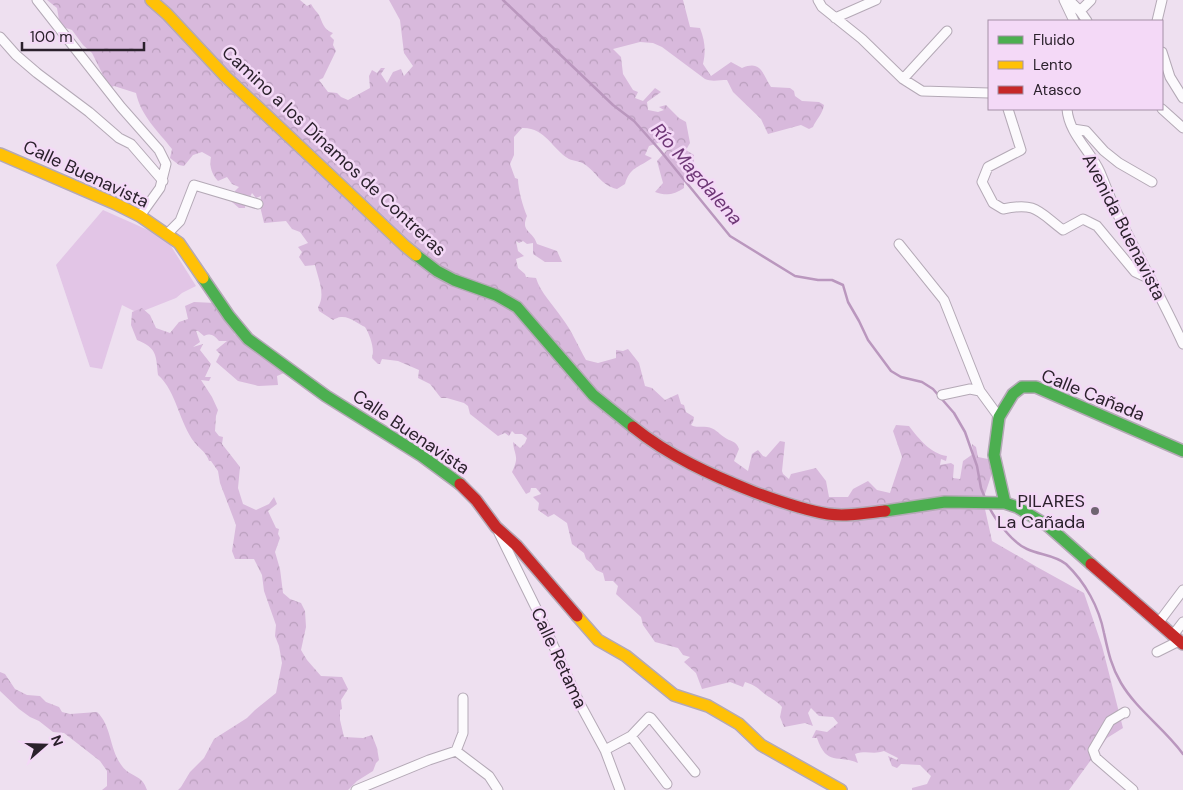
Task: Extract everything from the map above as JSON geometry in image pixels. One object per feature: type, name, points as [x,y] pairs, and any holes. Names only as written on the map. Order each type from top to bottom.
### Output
[{"type":"street","points":[[37,0],[121,107],[158,150],[166,164],[160,188],[140,216]]},
{"type":"street","name":"Camino a los Dínamos de Contreras","points":[[151,0],[167,14],[231,82],[405,246],[437,271],[454,280],[496,295],[517,307],[593,395],[639,432],[682,460],[771,498],[829,514],[854,515],[945,502],[996,503]]},
{"type":"street","points":[[818,0],[822,7],[862,39],[903,79],[922,91],[988,93]]},
{"type":"street","points":[[834,18],[876,0]]},
{"type":"street","points":[[1064,0],[1074,20]]},
{"type":"street","points":[[1070,0],[1086,20]]},
{"type":"street","points":[[1080,11],[1091,0]]},
{"type":"street","points":[[1157,20],[1162,0]]},
{"type":"street","points":[[903,79],[947,31]]},
{"type":"street","points":[[0,37],[16,55],[37,73],[89,112],[119,138],[131,144],[163,180]]},
{"type":"street","points":[[1163,55],[1170,77],[1183,98]]},
{"type":"street","points":[[1008,110],[1021,150],[988,168],[982,182],[993,203],[1003,209],[1018,206],[1032,207],[1062,230],[1083,219],[1097,226],[1135,272],[1150,279]]},
{"type":"street","name":"Avenida Buenavista","points":[[1067,110],[1077,138],[1100,172],[1113,206],[1182,338]]},
{"type":"street","points":[[1163,110],[1183,128]]},
{"type":"street","points":[[1073,128],[1086,131],[1119,164],[1152,182]]},
{"type":"street","name":"Calle Buenavista","points":[[0,154],[116,204],[140,216],[180,243],[248,339],[326,396],[422,456],[457,482],[476,500],[496,527],[517,546],[598,640],[626,656],[674,695],[708,706],[740,724],[761,746],[841,790]]},
{"type":"street","points":[[167,234],[180,221],[194,185],[258,204]]},
{"type":"street","points":[[899,244],[944,300],[980,392],[999,417]]},
{"type":"street","name":"Calle Cañada","points":[[996,503],[994,455],[999,417],[1013,394],[1022,387],[1036,387],[1183,451]]},
{"type":"street","points":[[942,395],[970,389],[980,392]]},
{"type":"street","points":[[996,503],[1017,507],[1048,526],[1178,640]]},
{"type":"street","name":"Calle Retama","points":[[496,527],[547,630],[580,704],[605,750],[620,790]]},
{"type":"street","points":[[1158,622],[1183,590]]},
{"type":"street","points":[[1157,652],[1178,640],[1183,622]]},
{"type":"street","points":[[456,752],[463,732],[463,698]]},
{"type":"street","points":[[1125,713],[1110,722],[1093,750],[1096,758],[1133,790]]},
{"type":"street","points":[[605,750],[631,736],[646,718],[651,718],[695,772]]},
{"type":"street","points":[[631,736],[667,784]]},
{"type":"street","points":[[356,790],[428,760],[456,752]]},
{"type":"street","points":[[456,752],[489,776],[498,790]]},
{"type":"shaded area","points":[[103,210],[166,238],[196,286],[176,298],[138,313],[122,305],[102,369],[90,367],[56,265]]},
{"type":"green space","points":[[47,0],[300,0],[307,6],[311,4],[325,28],[333,33],[330,36],[334,40],[333,45],[336,51],[323,78],[319,80],[328,92],[337,93],[348,100],[370,88],[369,76],[372,70],[377,73],[381,68],[385,68],[381,74],[387,83],[393,72],[401,69],[404,76],[413,66],[404,53],[400,20],[389,0],[683,0],[690,27],[700,28],[704,46],[703,64],[711,76],[731,62],[742,68],[748,66],[757,67],[771,87],[790,88],[794,91],[795,96],[802,101],[819,102],[824,105],[813,127],[809,129],[801,125],[768,134],[761,119],[733,92],[727,80],[713,81],[705,79],[662,47],[653,43],[640,42],[613,49],[621,57],[623,74],[633,90],[638,92],[635,98],[643,101],[655,88],[661,92],[647,102],[648,110],[658,112],[664,110],[659,107],[666,105],[686,122],[690,143],[686,150],[694,155],[694,168],[684,175],[684,188],[670,194],[655,192],[663,183],[657,161],[667,150],[661,142],[649,146],[645,155],[652,158],[635,168],[629,174],[625,184],[617,189],[606,185],[581,162],[569,159],[563,155],[537,131],[522,128],[514,137],[514,155],[510,164],[515,178],[518,179],[521,198],[527,216],[525,225],[537,244],[557,251],[562,262],[545,262],[533,254],[533,243],[527,244],[523,241],[519,243],[516,241],[518,251],[524,256],[516,259],[518,268],[526,277],[536,278],[544,294],[569,328],[586,360],[598,363],[616,358],[616,350],[623,351],[628,349],[639,363],[645,386],[652,388],[665,400],[678,394],[686,412],[694,417],[691,425],[712,428],[726,439],[735,443],[739,449],[734,461],[748,471],[752,454],[758,450],[766,457],[780,441],[785,442],[782,471],[789,479],[791,474],[816,468],[826,481],[829,497],[848,497],[853,489],[868,481],[877,490],[890,493],[902,457],[893,431],[896,425],[909,426],[921,441],[931,449],[947,456],[946,461],[941,459],[940,465],[951,463],[954,465],[953,478],[960,479],[963,461],[973,454],[972,444],[976,447],[978,457],[988,459],[993,470],[983,500],[992,541],[1084,593],[1102,646],[1123,728],[1107,738],[1069,790],[912,790],[912,788],[927,784],[931,776],[920,765],[901,764],[897,768],[892,766],[888,756],[897,760],[898,758],[884,751],[855,754],[858,763],[834,758],[825,753],[817,738],[812,738],[816,730],[827,732],[838,723],[833,717],[819,716],[811,708],[808,713],[813,726],[805,723],[784,727],[780,717],[782,707],[754,685],[745,682],[743,687],[730,682],[702,689],[696,673],[684,662],[690,657],[683,655],[678,648],[655,642],[643,625],[641,617],[616,594],[618,586],[613,581],[605,581],[603,573],[596,570],[586,559],[584,553],[572,544],[567,523],[554,514],[548,517],[538,510],[539,503],[533,497],[541,494],[536,488],[531,488],[530,492],[526,494],[512,472],[516,459],[513,442],[520,448],[527,438],[522,434],[515,434],[512,431],[509,436],[505,433],[498,436],[470,414],[468,406],[464,403],[441,398],[430,384],[418,378],[419,370],[398,361],[382,359],[380,364],[378,364],[372,358],[372,342],[365,327],[354,320],[344,317],[333,320],[319,311],[321,292],[319,281],[315,265],[305,266],[299,257],[302,252],[298,247],[308,243],[300,232],[292,229],[286,221],[264,223],[260,206],[261,196],[256,198],[252,193],[250,197],[246,198],[245,208],[239,208],[229,197],[235,198],[235,191],[239,187],[232,184],[227,177],[218,181],[210,164],[211,157],[202,152],[193,155],[184,166],[179,165],[170,158],[172,149],[146,116],[136,93],[114,86],[110,88],[102,83],[105,79],[92,53],[83,45],[72,30],[60,26],[57,8]]},
{"type":"green space","points":[[194,302],[215,303],[230,323],[235,335],[245,337],[284,373],[277,376],[278,385],[259,386],[238,381],[216,362],[220,354],[216,350],[227,341],[219,341],[212,335],[204,336],[196,331],[200,342],[193,347],[203,344],[200,350],[211,364],[205,377],[211,377],[209,381],[201,380],[218,410],[215,431],[219,436],[223,437],[222,444],[240,467],[238,488],[243,504],[256,510],[269,504],[274,497],[277,504],[268,511],[276,528],[279,529],[278,534],[280,538],[275,552],[280,569],[283,593],[290,599],[301,603],[305,611],[306,627],[301,650],[321,676],[342,677],[348,689],[341,700],[342,709],[340,710],[344,737],[363,738],[372,735],[377,748],[379,760],[373,771],[357,781],[348,790],[178,790],[190,772],[204,758],[214,739],[247,718],[276,693],[282,663],[275,636],[276,625],[264,591],[262,575],[254,559],[235,559],[232,551],[236,525],[220,483],[218,471],[195,443],[185,426],[170,390],[158,375],[157,362],[152,349],[137,340],[131,325],[132,312],[142,308],[150,315],[156,328],[170,333],[179,322],[188,319],[185,306]]},
{"type":"green space","points":[[0,672],[5,674],[15,689],[27,695],[40,696],[46,702],[59,707],[62,712],[70,714],[97,712],[105,724],[122,766],[125,770],[139,778],[147,790],[102,790],[107,786],[107,771],[100,761],[64,733],[53,732],[19,709],[0,691]]},
{"type":"waterway","name":"Río Magdalena","points":[[503,0],[613,105],[634,121],[730,236],[795,276],[818,280],[832,280],[843,285],[848,302],[868,340],[891,371],[901,377],[922,382],[933,389],[954,413],[965,432],[977,466],[985,498]]},
{"type":"waterway","name":"Río Magdalena","points":[[989,507],[1000,525],[1016,542],[1027,549],[1062,561],[1073,571],[1095,604],[1102,623],[1110,658],[1127,693],[1183,754]]},
{"type":"traffic: fast","points":[[416,255],[437,271],[454,280],[496,295],[517,307],[593,395],[633,427]]},
{"type":"traffic: fast","points":[[203,278],[229,316],[248,339],[326,396],[422,456],[460,484]]},
{"type":"traffic: fast","points":[[1005,503],[994,455],[999,417],[1013,394],[1022,387],[1036,387],[1183,451]]},
{"type":"traffic: fast","points":[[885,511],[945,502],[1005,503],[1017,507],[1048,526],[1091,564]]},
{"type":"traffic: slow","points":[[151,0],[167,14],[225,76],[416,255]]},
{"type":"traffic: slow","points":[[0,154],[140,216],[179,243],[203,278]]},
{"type":"traffic: slow","points":[[577,616],[598,640],[626,656],[674,695],[708,706],[739,724],[761,745],[841,790]]},
{"type":"traffic: jam","points":[[633,427],[661,447],[706,472],[781,502],[835,515],[885,511]]},
{"type":"traffic: jam","points":[[460,484],[476,500],[496,527],[517,546],[577,616]]},
{"type":"traffic: jam","points":[[1091,564],[1183,644]]},
{"type":"place","name":"PILARES La Cañada","points":[[1095,511]]}]
